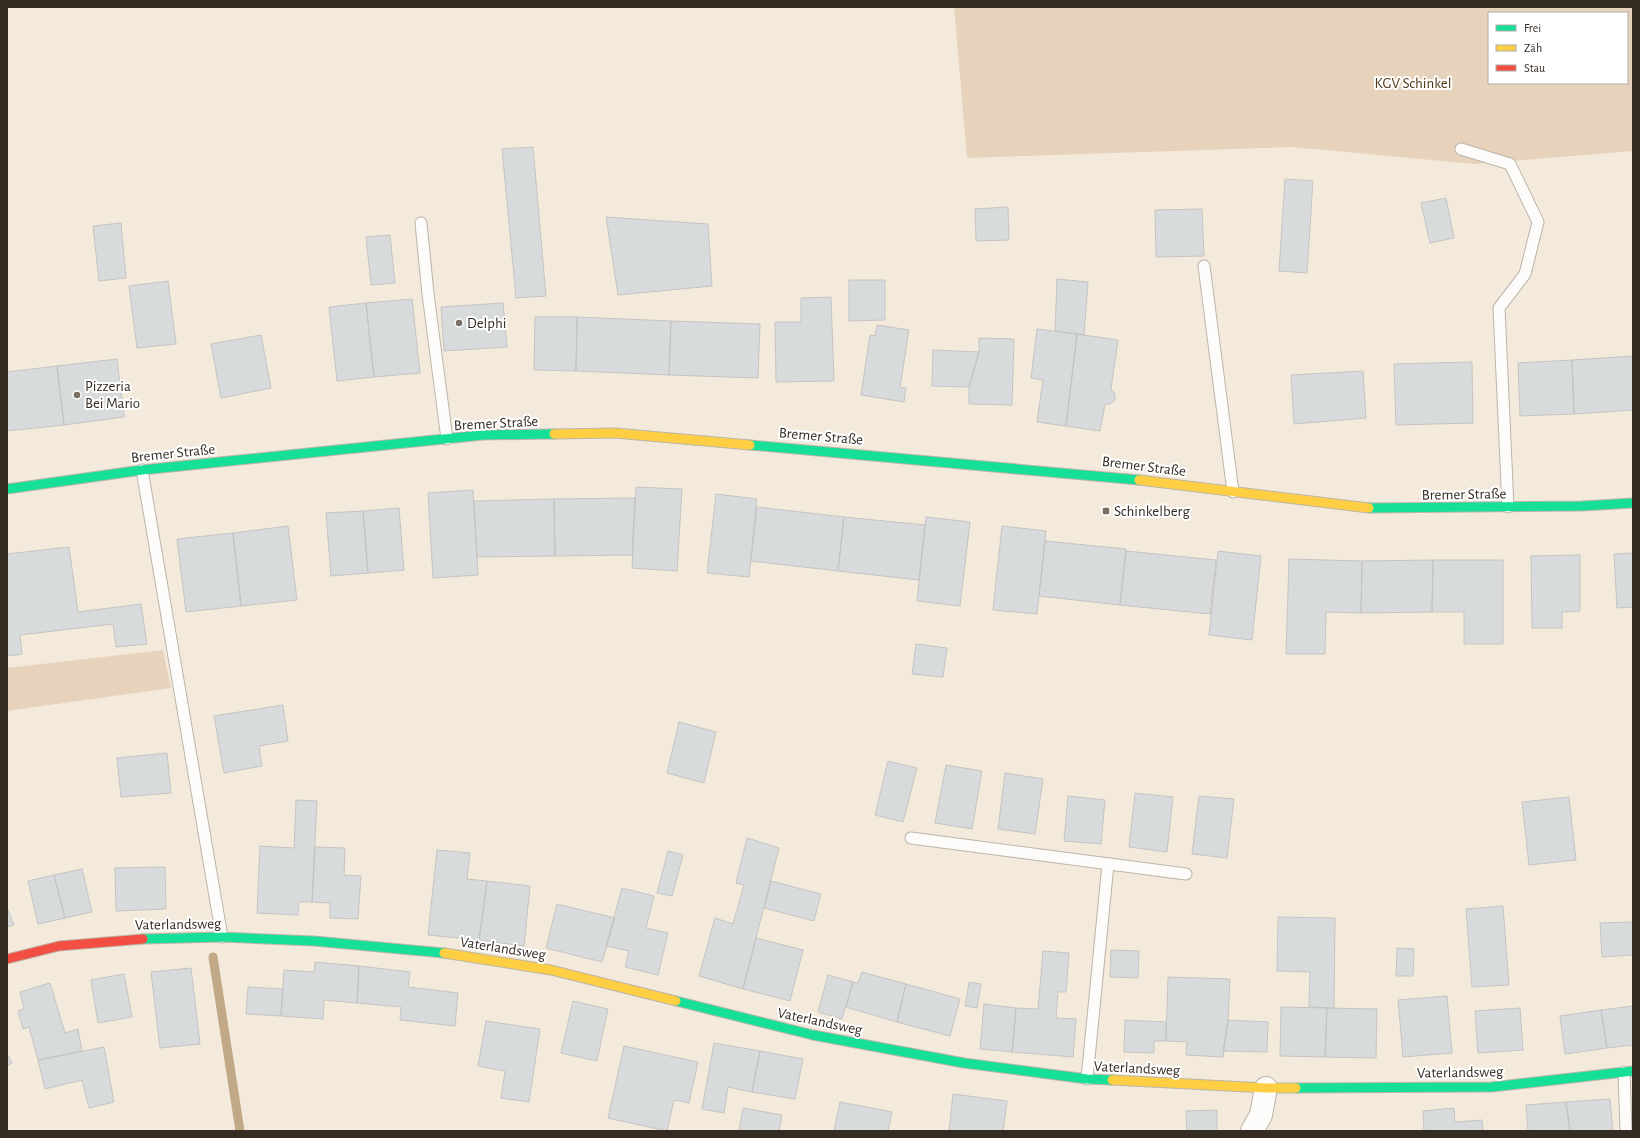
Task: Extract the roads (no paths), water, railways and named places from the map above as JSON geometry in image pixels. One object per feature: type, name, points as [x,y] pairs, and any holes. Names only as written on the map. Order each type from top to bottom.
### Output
[{"type":"main road","name":"Bremer Straße","points":[[7,489],[142,470],[484,435],[615,433],[1109,476],[1377,509],[1633,503]]},
{"type":"main road","name":"Vaterlandsweg","points":[[7,959],[59,946],[127,939],[222,937],[314,941],[442,953],[536,968],[630,989],[813,1035],[964,1063],[1087,1080],[1266,1088],[1492,1087],[1629,1072]]},
{"type":"street","points":[[1252,1131],[1260,1115],[1266,1088]]},
{"type":"lane","points":[[1461,149],[1510,164],[1538,222],[1525,274],[1499,308],[1508,507]]},
{"type":"lane","points":[[421,223],[428,294],[447,439]]},
{"type":"lane","points":[[1204,266],[1233,492]]},
{"type":"lane","points":[[142,470],[222,937]]},
{"type":"lane","points":[[911,838],[1186,874]]},
{"type":"lane","points":[[1087,1080],[1108,864]]},
{"type":"lane","points":[[1626,1131],[1629,1072]]},
{"type":"waterway","points":[[213,957],[240,1131]]},
{"type":"place","name":"Delphi","points":[[459,323]]},
{"type":"place","name":"Pizzeria Bei Mario","points":[[77,395]]},
{"type":"place","name":"Schinkelberg","points":[[1106,511]]},
{"type":"park label","name":"KGV Schinkel","points":[[1413,83]]}]
